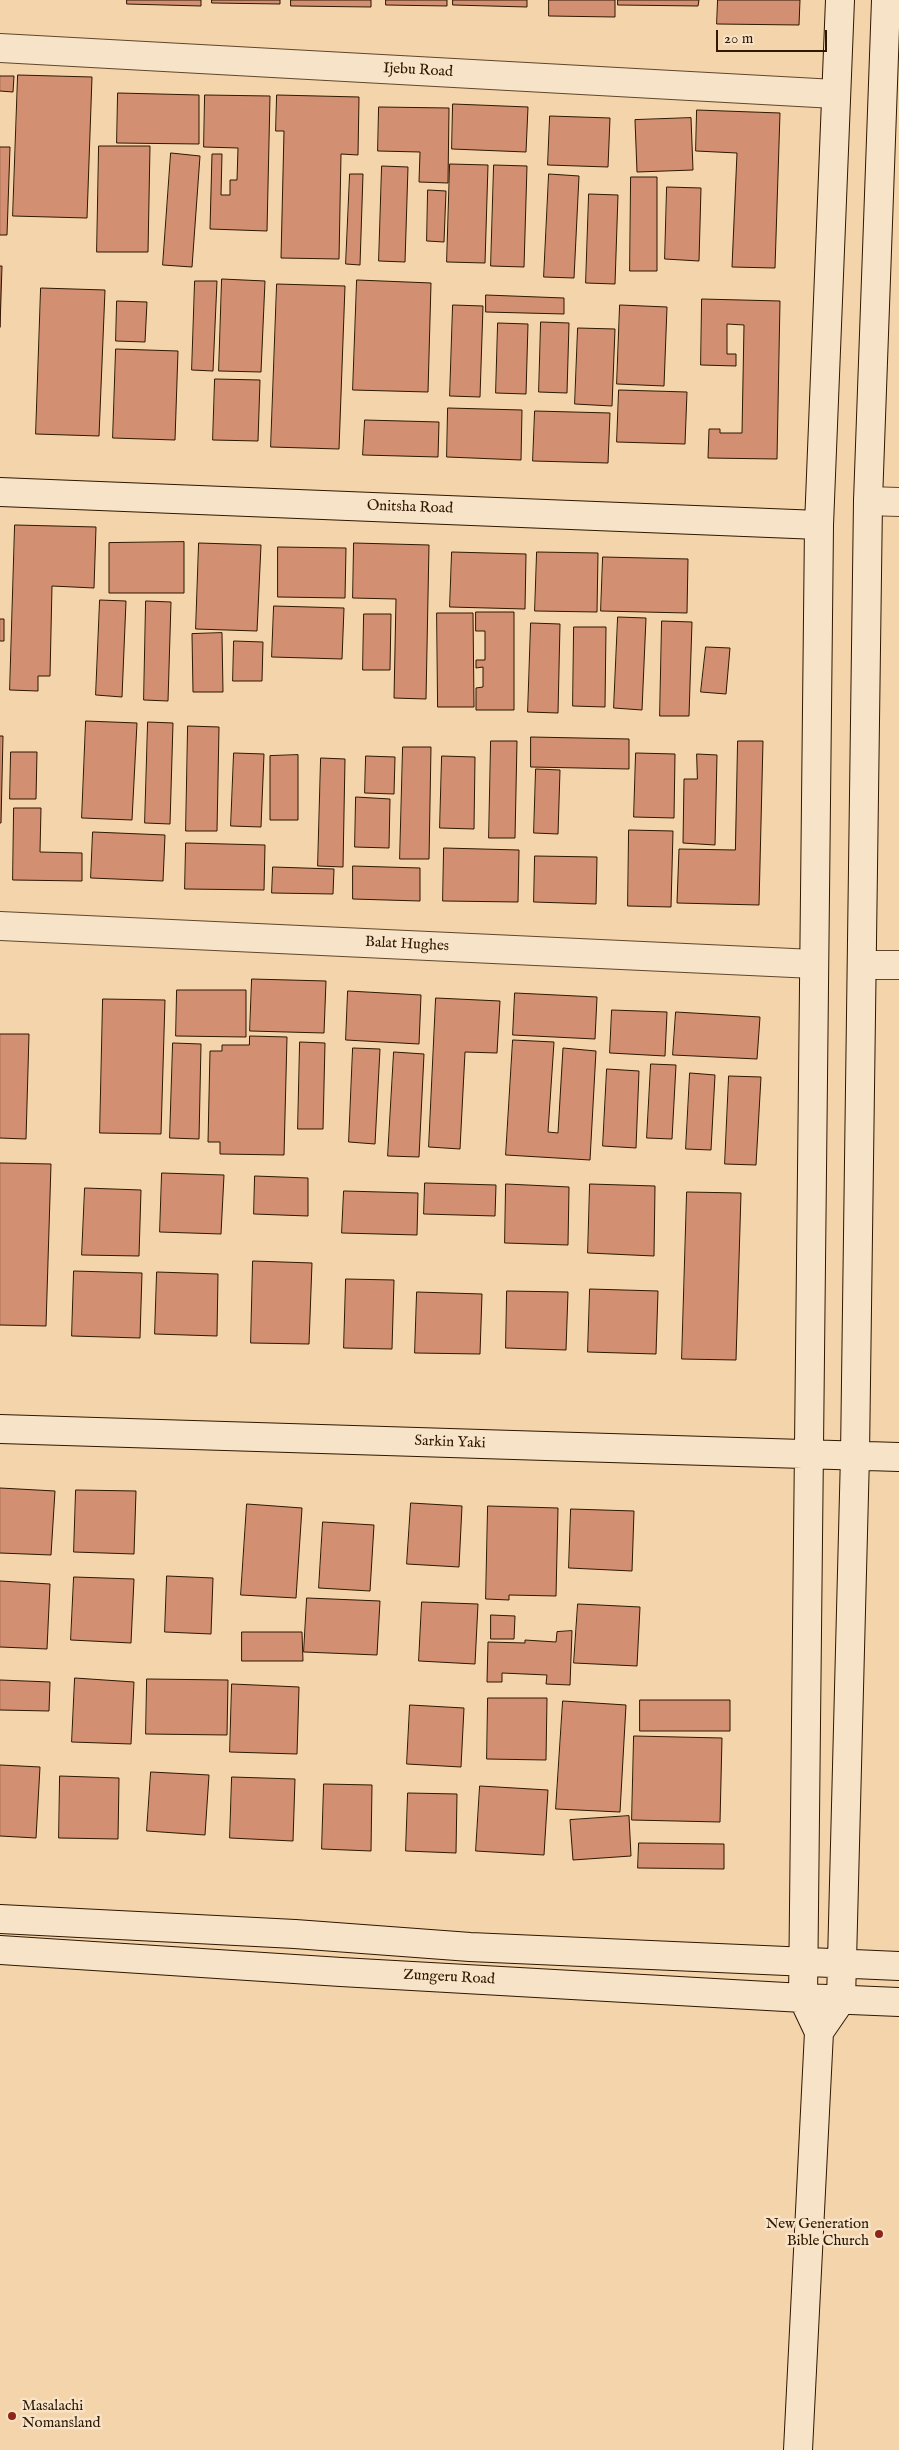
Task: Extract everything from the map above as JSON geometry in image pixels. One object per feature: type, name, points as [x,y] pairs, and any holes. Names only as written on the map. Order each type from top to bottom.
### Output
[{"type":"street","points":[[798,2450],[819,2032],[802,1998],[819,525],[840,0]]},
{"type":"street","points":[[819,2032],[841,2000],[855,1455],[868,501],[890,98],[886,0]]},
{"type":"street","name":"Ijebu Road","points":[[0,48],[835,94]]},
{"type":"street","name":"Onitsha Road","points":[[0,492],[819,525]]},
{"type":"street","points":[[868,501],[899,502]]},
{"type":"street","name":"Balat Hughes","points":[[0,926],[814,964]]},
{"type":"street","points":[[862,965],[899,965]]},
{"type":"street","name":"Sarkin Yaki","points":[[0,1429],[899,1457]]},
{"type":"street","points":[[0,1919],[295,1934],[470,1947],[899,1966]]},
{"type":"street","name":"Zungeru Road","points":[[0,1950],[341,1972],[899,2002]]},
{"type":"building","points":[[127,0],[201,0],[201,6],[127,4]]},
{"type":"building","points":[[212,0],[280,0],[280,4],[212,3]]},
{"type":"building","points":[[291,0],[371,0],[371,7],[291,6]]},
{"type":"building","points":[[386,0],[447,0],[447,6],[386,5]]},
{"type":"building","points":[[453,0],[527,0],[527,7],[453,5]]},
{"type":"building","points":[[549,0],[615,0],[615,17],[549,16]]},
{"type":"building","points":[[618,0],[699,0],[698,6],[618,5]]},
{"type":"building","points":[[718,0],[800,0],[799,25],[717,24]]},
{"type":"building","points":[[18,75],[92,77],[87,218],[13,216]]},
{"type":"building","points":[[0,76],[14,76],[13,92],[0,91]]},
{"type":"building","points":[[118,93],[199,95],[199,144],[117,143]]},
{"type":"building","points":[[205,95],[270,96],[267,231],[210,229],[212,154],[222,154],[221,195],[230,195],[230,180],[237,180],[238,148],[204,147]]},
{"type":"building","points":[[277,95],[359,97],[358,155],[341,154],[339,259],[281,258],[284,131],[276,131]]},
{"type":"building","points":[[453,104],[528,107],[526,152],[452,149]]},
{"type":"building","points":[[379,107],[449,108],[448,183],[419,182],[420,152],[378,151]]},
{"type":"building","points":[[697,110],[780,113],[775,268],[732,267],[737,153],[696,151]]},
{"type":"building","points":[[550,116],[610,118],[608,167],[548,165]]},
{"type":"building","points":[[691,118],[693,170],[637,172],[635,120]]},
{"type":"building","points":[[99,146],[150,146],[148,252],[97,252]]},
{"type":"building","points":[[0,147],[10,147],[7,235],[0,235]]},
{"type":"building","points":[[171,153],[200,156],[192,267],[163,265]]},
{"type":"building","points":[[450,164],[488,165],[485,263],[447,262]]},
{"type":"building","points":[[494,165],[527,166],[524,267],[491,266]]},
{"type":"building","points":[[382,166],[408,167],[405,262],[379,261]]},
{"type":"building","points":[[350,174],[363,174],[360,265],[346,264]]},
{"type":"building","points":[[549,174],[579,176],[574,278],[544,277]]},
{"type":"building","points":[[631,177],[657,177],[657,271],[630,271]]},
{"type":"building","points":[[667,187],[701,188],[699,261],[665,259]]},
{"type":"building","points":[[428,190],[446,191],[444,242],[427,241]]},
{"type":"building","points":[[589,194],[618,195],[615,284],[586,283]]},
{"type":"building","points":[[0,266],[2,266],[0,327]]},
{"type":"building","points":[[222,279],[265,281],[261,372],[219,371]]},
{"type":"building","points":[[357,280],[431,283],[428,392],[353,390]]},
{"type":"building","points":[[195,281],[217,281],[213,371],[192,370]]},
{"type":"building","points":[[277,284],[345,286],[339,449],[271,447]]},
{"type":"building","points":[[41,288],[105,290],[99,436],[36,434]]},
{"type":"building","points":[[486,295],[564,298],[564,314],[486,312]]},
{"type":"building","points":[[702,299],[780,301],[777,459],[708,458],[709,429],[720,429],[720,433],[742,433],[744,325],[727,324],[727,354],[736,354],[736,366],[701,365]]},
{"type":"building","points":[[117,301],[147,302],[145,342],[116,341]]},
{"type":"building","points":[[453,305],[483,306],[480,397],[450,396]]},
{"type":"building","points":[[620,305],[667,307],[664,386],[617,384]]},
{"type":"building","points":[[541,322],[569,323],[567,393],[539,392]]},
{"type":"building","points":[[498,323],[528,324],[526,394],[496,393]]},
{"type":"building","points":[[578,328],[615,329],[612,406],[575,404]]},
{"type":"building","points":[[116,349],[178,351],[175,440],[113,438]]},
{"type":"building","points":[[215,379],[260,380],[258,441],[213,440]]},
{"type":"building","points":[[619,390],[687,392],[685,444],[617,442]]},
{"type":"building","points":[[448,408],[522,410],[521,460],[447,457]]},
{"type":"building","points":[[535,411],[610,413],[608,463],[533,461]]},
{"type":"building","points":[[365,420],[439,422],[438,457],[363,455]]},
{"type":"building","points":[[15,525],[96,527],[94,588],[52,586],[50,676],[38,676],[38,691],[10,690]]},
{"type":"building","points":[[184,542],[184,593],[109,593],[109,543]]},
{"type":"building","points":[[199,543],[261,545],[257,631],[196,629]]},
{"type":"building","points":[[354,543],[429,545],[426,699],[394,698],[396,599],[353,598]]},
{"type":"building","points":[[278,547],[346,548],[345,598],[278,597]]},
{"type":"building","points":[[452,552],[526,554],[525,609],[450,607]]},
{"type":"building","points":[[537,552],[598,553],[597,612],[535,611]]},
{"type":"building","points":[[603,557],[688,559],[687,613],[601,611]]},
{"type":"building","points":[[100,600],[126,601],[122,697],[96,695]]},
{"type":"building","points":[[146,601],[171,602],[168,701],[144,700]]},
{"type":"building","points":[[274,606],[344,608],[342,659],[272,657]]},
{"type":"building","points":[[476,612],[514,612],[514,710],[476,710],[476,688],[483,687],[483,667],[476,668],[476,660],[485,660],[485,631],[476,631]]},
{"type":"building","points":[[437,613],[473,613],[474,707],[438,707]]},
{"type":"building","points":[[364,614],[391,614],[390,670],[363,670]]},
{"type":"building","points":[[618,617],[646,618],[642,710],[614,708]]},
{"type":"building","points":[[0,619],[4,619],[4,641],[0,641]]},
{"type":"building","points":[[662,621],[692,622],[689,716],[660,716]]},
{"type":"building","points":[[531,623],[560,624],[558,713],[528,712]]},
{"type":"building","points":[[574,627],[606,627],[605,707],[573,706]]},
{"type":"building","points":[[222,633],[223,692],[193,692],[192,634]]},
{"type":"building","points":[[234,641],[263,642],[262,681],[233,681]]},
{"type":"building","points":[[706,647],[730,648],[726,694],[701,692]]},
{"type":"building","points":[[86,721],[137,723],[132,820],[82,818]]},
{"type":"building","points":[[148,722],[173,723],[170,824],[145,823]]},
{"type":"building","points":[[188,726],[219,727],[217,831],[186,831]]},
{"type":"building","points":[[0,736],[3,736],[1,823],[0,823]]},
{"type":"building","points":[[531,737],[629,739],[629,769],[531,767]]},
{"type":"building","points":[[491,741],[517,741],[515,838],[489,838]]},
{"type":"building","points":[[738,741],[763,741],[759,905],[677,903],[679,849],[735,850]]},
{"type":"building","points":[[403,747],[431,747],[429,859],[400,859]]},
{"type":"building","points":[[11,752],[37,752],[36,799],[10,799]]},
{"type":"building","points":[[234,753],[264,754],[261,827],[231,826]]},
{"type":"building","points":[[636,753],[675,754],[674,818],[634,817]]},
{"type":"building","points":[[697,754],[717,755],[715,845],[683,843],[684,779],[697,779]]},
{"type":"building","points":[[298,755],[298,820],[270,820],[270,756]]},
{"type":"building","points":[[366,756],[395,757],[394,794],[365,793]]},
{"type":"building","points":[[442,756],[475,757],[474,829],[440,828]]},
{"type":"building","points":[[321,758],[345,759],[343,867],[318,866]]},
{"type":"building","points":[[536,769],[560,770],[558,834],[534,833]]},
{"type":"building","points":[[356,797],[390,799],[389,848],[355,847]]},
{"type":"building","points":[[14,808],[41,808],[40,852],[82,853],[82,881],[13,880]]},
{"type":"building","points":[[629,830],[673,831],[671,907],[628,906]]},
{"type":"building","points":[[93,832],[165,835],[163,881],[91,878]]},
{"type":"building","points":[[186,843],[265,845],[264,890],[185,889]]},
{"type":"building","points":[[444,848],[519,850],[518,902],[443,901]]},
{"type":"building","points":[[535,856],[597,857],[596,904],[534,902]]},
{"type":"building","points":[[353,866],[420,868],[420,901],[353,899]]},
{"type":"building","points":[[273,867],[334,869],[333,894],[272,893]]},
{"type":"building","points":[[252,979],[326,981],[324,1033],[250,1031]]},
{"type":"building","points":[[177,990],[246,990],[246,1037],[176,1036]]},
{"type":"building","points":[[348,991],[421,995],[419,1044],[346,1040]]},
{"type":"building","points":[[515,993],[597,997],[595,1039],[513,1035]]},
{"type":"building","points":[[436,998],[500,1001],[497,1053],[465,1052],[460,1149],[429,1147]]},
{"type":"building","points":[[103,999],[165,1000],[161,1134],[100,1133]]},
{"type":"building","points":[[612,1010],[667,1012],[665,1056],[610,1053]]},
{"type":"building","points":[[676,1012],[760,1017],[757,1059],[673,1055]]},
{"type":"building","points":[[0,1034],[29,1034],[26,1139],[0,1138]]},
{"type":"building","points":[[250,1036],[287,1037],[284,1155],[220,1154],[220,1142],[208,1142],[210,1051],[222,1051],[222,1045],[249,1045]]},
{"type":"building","points":[[513,1040],[554,1042],[548,1132],[558,1133],[563,1048],[596,1051],[590,1160],[506,1155]]},
{"type":"building","points":[[300,1042],[325,1043],[323,1129],[298,1129]]},
{"type":"building","points":[[173,1043],[201,1044],[199,1139],[170,1138]]},
{"type":"building","points":[[353,1048],[380,1049],[375,1144],[349,1142]]},
{"type":"building","points":[[394,1052],[424,1054],[419,1157],[388,1156]]},
{"type":"building","points":[[651,1064],[676,1065],[672,1139],[647,1138]]},
{"type":"building","points":[[607,1069],[639,1071],[636,1148],[603,1146]]},
{"type":"building","points":[[690,1073],[715,1075],[711,1150],[686,1149]]},
{"type":"building","points":[[729,1076],[761,1077],[756,1165],[725,1164]]},
{"type":"building","points":[[0,1163],[51,1164],[46,1326],[0,1325]]},
{"type":"building","points":[[162,1173],[224,1175],[221,1234],[160,1232]]},
{"type":"building","points":[[255,1176],[308,1178],[308,1216],[254,1214]]},
{"type":"building","points":[[425,1183],[496,1185],[495,1216],[424,1214]]},
{"type":"building","points":[[506,1184],[569,1187],[568,1245],[505,1243]]},
{"type":"building","points":[[590,1184],[655,1186],[654,1256],[588,1253]]},
{"type":"building","points":[[85,1188],[141,1190],[139,1256],[82,1255]]},
{"type":"building","points":[[344,1191],[418,1193],[417,1235],[342,1233]]},
{"type":"building","points":[[687,1192],[741,1193],[736,1360],[682,1359]]},
{"type":"building","points":[[253,1261],[312,1263],[309,1344],[251,1343]]},
{"type":"building","points":[[74,1271],[142,1273],[140,1338],[72,1336]]},
{"type":"building","points":[[157,1272],[218,1274],[217,1336],[155,1334]]},
{"type":"building","points":[[346,1279],[394,1280],[392,1349],[344,1348]]},
{"type":"building","points":[[590,1289],[658,1291],[656,1354],[588,1352]]},
{"type":"building","points":[[507,1291],[568,1292],[566,1350],[506,1348]]},
{"type":"building","points":[[417,1292],[482,1294],[480,1354],[415,1353]]},
{"type":"building","points":[[0,1488],[55,1491],[51,1555],[0,1553]]},
{"type":"building","points":[[76,1490],[136,1491],[134,1554],[74,1552]]},
{"type":"building","points":[[411,1503],[462,1506],[459,1567],[407,1564]]},
{"type":"building","points":[[247,1504],[302,1508],[296,1598],[241,1595]]},
{"type":"building","points":[[488,1506],[558,1508],[556,1596],[509,1595],[509,1600],[486,1599]]},
{"type":"building","points":[[571,1509],[634,1511],[632,1571],[569,1568]]},
{"type":"building","points":[[323,1522],[374,1525],[370,1591],[319,1588]]},
{"type":"building","points":[[167,1576],[213,1578],[211,1634],[165,1632]]},
{"type":"building","points":[[74,1577],[134,1579],[131,1643],[71,1640]]},
{"type":"building","points":[[0,1581],[50,1584],[47,1649],[0,1647]]},
{"type":"building","points":[[307,1598],[380,1601],[377,1655],[304,1652]]},
{"type":"building","points":[[422,1602],[478,1604],[475,1664],[419,1661]]},
{"type":"building","points":[[578,1604],[640,1607],[637,1666],[574,1663]]},
{"type":"building","points":[[491,1615],[515,1616],[514,1639],[491,1639]]},
{"type":"building","points":[[572,1631],[570,1685],[546,1684],[547,1675],[502,1673],[502,1682],[487,1682],[488,1642],[525,1643],[525,1640],[556,1642],[557,1632]]},
{"type":"building","points":[[242,1632],[302,1632],[303,1661],[242,1661]]},
{"type":"building","points":[[75,1678],[134,1682],[131,1744],[72,1742]]},
{"type":"building","points":[[147,1679],[228,1680],[227,1735],[146,1734]]},
{"type":"building","points":[[0,1680],[50,1682],[49,1711],[0,1710]]},
{"type":"building","points":[[232,1684],[299,1687],[297,1754],[230,1752]]},
{"type":"building","points":[[488,1698],[547,1698],[546,1760],[487,1759]]},
{"type":"building","points":[[640,1700],[730,1700],[730,1731],[640,1731]]},
{"type":"building","points":[[563,1701],[626,1705],[620,1812],[556,1809]]},
{"type":"building","points":[[410,1705],[464,1708],[461,1767],[407,1764]]},
{"type":"building","points":[[634,1736],[722,1738],[720,1822],[632,1820]]},
{"type":"building","points":[[0,1765],[40,1767],[36,1838],[0,1836]]},
{"type":"building","points":[[151,1772],[209,1775],[205,1835],[147,1831]]},
{"type":"building","points":[[60,1776],[119,1778],[118,1839],[59,1838]]},
{"type":"building","points":[[232,1777],[295,1779],[293,1841],[230,1838]]},
{"type":"building","points":[[324,1784],[372,1785],[371,1851],[322,1849]]},
{"type":"building","points":[[480,1786],[548,1790],[544,1855],[476,1851]]},
{"type":"building","points":[[408,1793],[457,1794],[456,1853],[406,1851]]},
{"type":"building","points":[[629,1816],[631,1856],[573,1860],[570,1820]]},
{"type":"building","points":[[639,1843],[724,1844],[724,1869],[638,1868]]},
{"type":"place","name":"New Generation Bible Church","points":[[879,2234]]},
{"type":"place","name":"Masalachi Nomansland","points":[[12,2416]]}]
